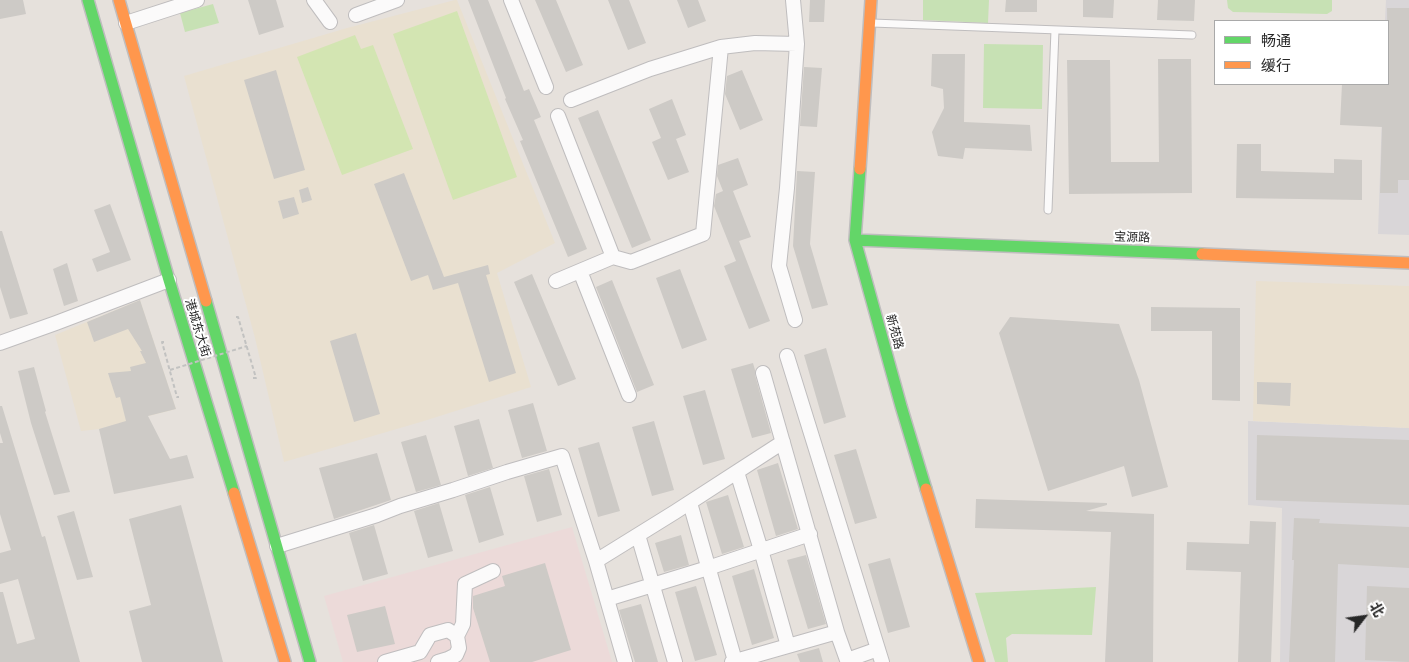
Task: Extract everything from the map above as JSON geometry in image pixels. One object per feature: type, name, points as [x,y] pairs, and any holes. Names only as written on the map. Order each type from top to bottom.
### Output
[{"type":"main road","name":"港城东大街","points":[[88,0],[169,280],[285,662]]},
{"type":"main road","name":"港城东大街","points":[[119,0],[310,662]]},
{"type":"main road","name":"新苑路","points":[[871,0],[855,240],[901,406],[979,662]]},
{"type":"main road","name":"宝源路","points":[[855,240],[1409,263]]},
{"type":"street","points":[[126,23],[197,0]]},
{"type":"street","points":[[314,0],[330,22]]},
{"type":"street","points":[[356,15],[396,0]]},
{"type":"street","points":[[511,0],[546,87]]},
{"type":"street","points":[[793,0],[797,44],[787,188],[779,266],[795,320]]},
{"type":"street","points":[[571,100],[650,69],[721,47],[755,43],[797,44]]},
{"type":"street","points":[[556,281],[613,257],[631,262],[703,234],[721,47]]},
{"type":"street","points":[[558,116],[613,257]]},
{"type":"street","points":[[580,271],[629,395]]},
{"type":"street","points":[[0,344],[169,280]]},
{"type":"street","points":[[763,373],[837,632],[848,660],[880,656],[787,356]]},
{"type":"street","points":[[596,561],[690,503],[783,442]]},
{"type":"street","points":[[277,546],[562,456],[596,561],[625,662]]},
{"type":"street","points":[[737,472],[762,550],[788,646]]},
{"type":"street","points":[[690,503],[733,662],[837,632]]},
{"type":"street","points":[[607,599],[810,534]]},
{"type":"street","points":[[638,535],[675,662]]},
{"type":"street","points":[[420,652],[438,662],[456,655],[459,648],[457,636],[463,624],[465,584],[492,571]]},
{"type":"street","points":[[385,662],[420,652],[430,635],[448,630],[457,636]]},
{"type":"lane","points":[[869,23],[1192,35]]},
{"type":"lane","points":[[1048,210],[1055,30]]},
{"type":"path","points":[[236,317],[238,317],[256,378],[253,378]]},
{"type":"path","points":[[164,342],[162,342],[179,397]]},
{"type":"path","points":[[170,370],[247,346]]},
{"type":"shaded area","points":[[457,0],[555,243],[497,273],[531,387],[284,462],[255,338],[184,76],[347,28]]},
{"type":"shaded area","points":[[1386,0],[1409,0],[1409,235],[1378,234],[1383,85],[1389,85],[1389,20],[1385,20]]},
{"type":"shaded area","points":[[1256,281],[1409,286],[1409,428],[1253,421]]},
{"type":"shaded area","points":[[140,300],[176,409],[99,429],[81,431],[55,335]]},
{"type":"shaded area","points":[[1248,421],[1409,428],[1409,662],[1280,662],[1282,508],[1248,505]]},
{"type":"shaded area","points":[[572,527],[612,662],[343,662],[324,596]]},
{"type":"green space","points":[[923,0],[989,0],[988,23],[923,20]]},
{"type":"green space","points":[[1227,0],[1332,0],[1332,11],[1327,14],[1233,12],[1228,8]]},
{"type":"green space","points":[[213,4],[219,23],[185,32],[180,13]]},
{"type":"green space","points":[[457,11],[517,177],[453,200],[393,34]]},
{"type":"green space","points":[[355,35],[361,49],[373,45],[413,149],[342,175],[297,57]]},
{"type":"green space","points":[[984,44],[1043,45],[1042,109],[983,108]]},
{"type":"green space","points":[[1096,587],[1092,635],[1012,634],[1006,638],[1008,662],[995,662],[975,593]]},
{"type":"building","points":[[0,0],[23,0],[26,14],[0,19]]},
{"type":"building","points":[[248,0],[276,0],[284,27],[259,35]]},
{"type":"building","points":[[468,0],[488,0],[524,91],[529,89],[541,117],[534,120],[587,249],[568,257],[520,141],[523,140],[505,99]]},
{"type":"building","points":[[535,0],[556,0],[583,65],[566,72]]},
{"type":"building","points":[[608,0],[629,0],[646,43],[628,50]]},
{"type":"building","points":[[677,0],[698,0],[706,21],[688,28]]},
{"type":"building","points":[[810,0],[825,0],[824,22],[809,22]]},
{"type":"building","points":[[1006,0],[1037,0],[1037,12],[1005,12]]},
{"type":"building","points":[[1083,0],[1114,0],[1113,18],[1083,17]]},
{"type":"building","points":[[1158,0],[1195,0],[1194,21],[1157,20]]},
{"type":"building","points":[[1387,8],[1409,8],[1409,180],[1398,180],[1398,193],[1380,193],[1382,127],[1340,125],[1342,85],[1389,85],[1389,20],[1387,20]]},
{"type":"building","points":[[932,54],[965,54],[964,122],[1030,125],[1032,151],[965,148],[963,159],[938,156],[932,132],[944,108],[943,89],[931,86]]},
{"type":"building","points":[[1158,59],[1191,59],[1192,193],[1069,194],[1067,60],[1110,60],[1111,162],[1159,162]]},
{"type":"building","points":[[804,67],[822,68],[817,127],[800,126]]},
{"type":"building","points":[[276,70],[305,170],[274,179],[244,80]]},
{"type":"building","points":[[742,70],[763,120],[740,130],[725,94],[727,76]]},
{"type":"building","points":[[672,99],[686,135],[676,139],[689,172],[668,180],[652,142],[661,138],[649,109]]},
{"type":"building","points":[[598,110],[651,240],[632,248],[578,118]]},
{"type":"building","points":[[1237,144],[1261,144],[1261,171],[1334,173],[1334,159],[1362,160],[1362,200],[1236,198]]},
{"type":"building","points":[[738,158],[748,185],[733,191],[751,237],[739,241],[770,321],[749,329],[724,266],[736,261],[714,206],[716,194],[723,191],[717,176],[718,165]]},
{"type":"building","points":[[797,171],[815,172],[810,244],[828,305],[812,309],[793,246]]},
{"type":"building","points":[[404,173],[444,277],[488,265],[490,274],[486,275],[516,373],[489,382],[458,283],[433,290],[428,275],[411,281],[374,184]]},
{"type":"building","points":[[308,187],[312,200],[302,203],[299,190]]},
{"type":"building","points":[[294,197],[299,214],[283,219],[278,201]]},
{"type":"building","points":[[110,204],[131,260],[97,272],[92,259],[110,252],[94,210]]},
{"type":"building","points":[[0,231],[2,231],[28,314],[10,319],[0,287]]},
{"type":"building","points":[[67,263],[78,301],[64,306],[53,269]]},
{"type":"building","points":[[680,269],[707,340],[682,349],[656,278]]},
{"type":"building","points":[[532,274],[576,379],[558,386],[514,282]]},
{"type":"building","points":[[612,280],[654,385],[637,392],[596,287]]},
{"type":"building","points":[[140,300],[176,409],[148,416],[170,459],[187,455],[194,478],[114,494],[99,429],[126,421],[120,397],[116,398],[108,373],[131,371],[130,367],[146,363],[140,351],[142,351],[128,329],[94,342],[87,322]]},
{"type":"building","points":[[1151,307],[1240,308],[1240,401],[1212,400],[1212,331],[1151,331]]},
{"type":"building","points":[[1010,317],[1119,324],[1139,380],[1168,487],[1132,497],[1124,466],[1048,491],[999,333]]},
{"type":"building","points":[[356,333],[380,414],[354,422],[330,341]]},
{"type":"building","points":[[826,348],[846,417],[824,424],[804,355]]},
{"type":"building","points":[[753,363],[771,433],[752,438],[731,369]]},
{"type":"building","points":[[34,367],[45,412],[70,492],[54,495],[31,423],[18,371]]},
{"type":"building","points":[[1257,382],[1291,383],[1290,406],[1257,404]]},
{"type":"building","points":[[705,390],[725,459],[703,465],[683,396]]},
{"type":"building","points":[[533,403],[547,451],[522,458],[508,410]]},
{"type":"building","points":[[0,406],[2,406],[42,537],[45,536],[80,662],[0,662],[0,592],[3,592],[17,644],[35,639],[18,579],[0,584],[0,553],[11,550],[0,514],[0,443],[3,443],[0,433]]},
{"type":"building","points":[[479,419],[493,468],[468,476],[454,426]]},
{"type":"building","points":[[654,421],[674,490],[652,496],[632,427]]},
{"type":"building","points":[[426,435],[441,485],[416,492],[401,442]]},
{"type":"building","points":[[1257,435],[1409,440],[1409,505],[1256,500]]},
{"type":"building","points":[[599,442],[620,511],[598,517],[578,448]]},
{"type":"building","points":[[856,449],[877,518],[855,524],[834,455]]},
{"type":"building","points":[[377,453],[391,500],[334,519],[319,468]]},
{"type":"building","points":[[778,463],[798,529],[776,536],[757,470]]},
{"type":"building","points":[[549,469],[562,515],[537,522],[524,476]]},
{"type":"building","points":[[490,487],[504,535],[479,543],[465,495]]},
{"type":"building","points":[[728,495],[744,547],[722,554],[706,502]]},
{"type":"building","points":[[976,499],[1107,503],[1107,505],[1086,511],[1154,514],[1153,662],[1105,662],[1111,532],[975,528]]},
{"type":"building","points":[[439,503],[453,551],[428,558],[414,511]]},
{"type":"building","points":[[181,505],[223,662],[142,662],[129,611],[151,605],[129,519]]},
{"type":"building","points":[[74,511],[93,577],[77,580],[57,516]]},
{"type":"building","points":[[1294,518],[1320,519],[1319,523],[1409,527],[1409,568],[1338,564],[1335,662],[1289,662]]},
{"type":"building","points":[[1250,521],[1276,522],[1271,662],[1238,662],[1241,572],[1186,570],[1187,542],[1249,544]]},
{"type":"building","points":[[374,525],[388,574],[363,581],[349,533]]},
{"type":"building","points":[[681,535],[689,565],[664,572],[655,543]]},
{"type":"building","points":[[806,555],[826,624],[808,629],[787,560]]},
{"type":"building","points":[[890,558],[910,627],[888,633],[868,564]]},
{"type":"building","points":[[545,563],[571,650],[532,662],[490,662],[473,608],[473,596],[505,586],[502,576]]},
{"type":"building","points":[[754,569],[774,638],[752,645],[732,576]]},
{"type":"building","points":[[696,586],[717,655],[695,661],[675,592]]},
{"type":"building","points":[[1367,586],[1409,588],[1409,662],[1365,660]]},
{"type":"building","points":[[641,604],[658,662],[635,662],[619,610]]},
{"type":"building","points":[[385,606],[395,644],[357,652],[347,615]]},
{"type":"building","points":[[819,648],[823,662],[800,662],[797,654]]},
{"type":"traffic: fast","points":[[88,0],[169,280],[234,493]]},
{"type":"traffic: fast","points":[[860,169],[855,240],[926,489]]},
{"type":"traffic: fast","points":[[855,240],[1202,254]]},
{"type":"traffic: fast","points":[[206,301],[310,662]]},
{"type":"traffic: slow","points":[[119,0],[206,301]]},
{"type":"traffic: slow","points":[[860,169],[871,0]]},
{"type":"traffic: slow","points":[[1202,254],[1409,263]]},
{"type":"traffic: slow","points":[[926,489],[979,662]]},
{"type":"traffic: slow","points":[[234,493],[285,662]]}]
